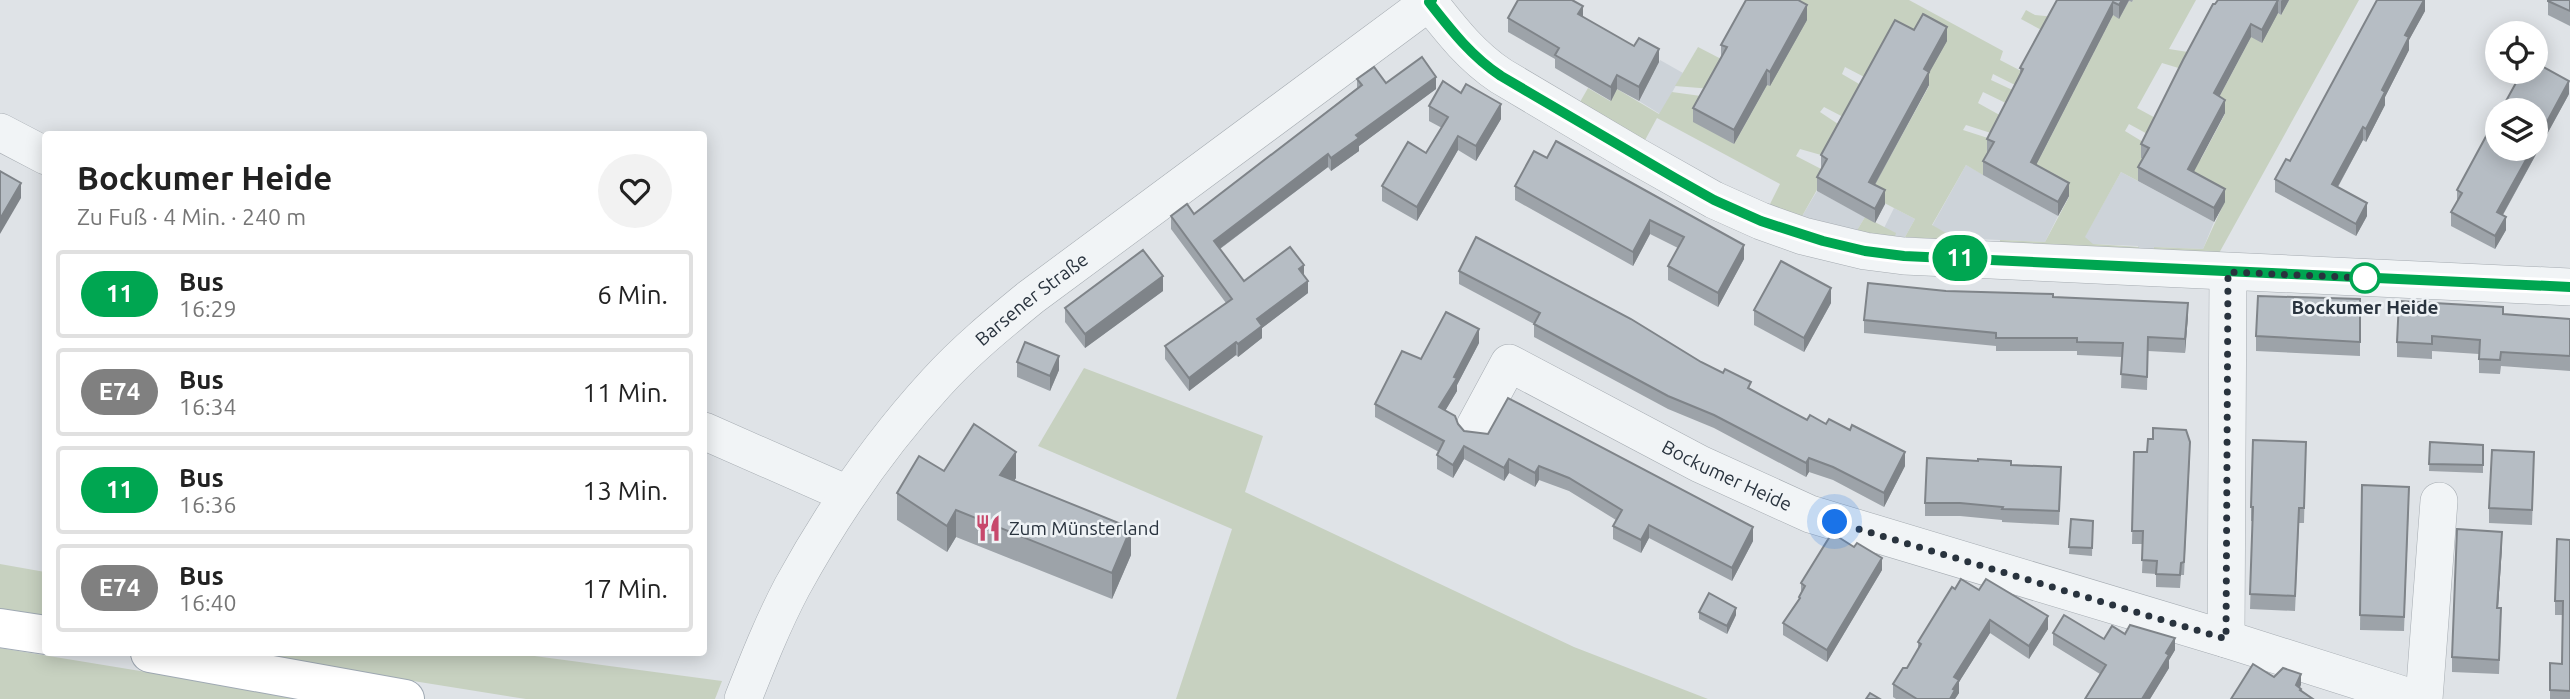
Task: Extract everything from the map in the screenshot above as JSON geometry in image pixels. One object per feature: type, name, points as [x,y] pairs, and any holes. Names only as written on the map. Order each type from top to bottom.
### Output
[{"type":"main road","points":[[0,628],[42,634]]},
{"type":"main road","points":[[167,656],[405,699]]},
{"type":"street","points":[[1430,1],[1466,49],[1482,64],[1714,200],[1792,232],[1865,251],[1904,256],[2570,287]]},
{"type":"street","name":"Barsener Straße","points":[[743,699],[769,635],[793,587],[847,495],[890,438],[937,383],[979,340],[1031,297],[1430,1]]},
{"type":"street","points":[[0,132],[42,154]]},
{"type":"street","points":[[2226,639],[2228,272]]},
{"type":"street","name":"Bockumer Heide","points":[[1475,426],[1509,363],[1700,464],[1810,514],[2416,699]]},
{"type":"street","points":[[707,431],[847,495]]},
{"type":"street","points":[[2424,699],[2439,500]]},
{"type":"shaded area","points":[[1660,60],[1683,73],[1660,114],[1639,101]]},
{"type":"shaded area","points":[[1966,165],[2058,216],[2045,242],[1955,238],[1932,226]]},
{"type":"shaded area","points":[[2121,172],[2214,222],[2203,249],[2154,247],[2153,252],[2138,251],[2138,246],[2092,244],[2084,238]]},
{"type":"shaded area","points":[[1817,191],[1865,217],[1856,232],[1801,218]]},
{"type":"shaded area","points":[[1894,208],[1915,219],[1905,237],[1895,236],[1895,233],[1884,228]]},
{"type":"green space","points":[[1772,0],[1909,0],[2003,51],[2000,60],[2025,73],[2021,88],[1993,74],[1991,80],[2019,93],[2012,106],[1983,92],[1978,103],[2005,118],[1997,135],[1966,125],[1963,130],[1994,140],[1994,156],[1983,175],[1966,165],[1932,225],[1955,238],[1979,239],[1979,242],[1905,237],[1915,219],[1869,195],[1929,86],[1870,80],[1845,67],[1842,74],[1866,88],[1849,120],[1824,107],[1820,112],[1844,128],[1828,157],[1800,149],[1796,156],[1827,172],[1801,218],[1769,206],[1780,184],[1657,118],[1644,142],[1580,102],[1588,88],[1610,101],[1617,89],[1659,114],[1672,92],[1708,97],[1734,144],[1767,85]]},
{"type":"green space","points":[[2196,0],[2169,49],[2194,53],[2185,70],[2162,63],[2137,108],[2161,121],[2153,137],[2129,124],[2125,131],[2148,145],[2149,162],[2138,181],[2121,172],[2085,237],[2093,244],[2139,247],[2138,251],[2000,244],[2000,240],[2045,242],[2069,197],[2031,175],[2113,15],[2119,18],[2129,1]]},
{"type":"green space","points":[[2289,0],[2359,0],[2218,255],[2153,252],[2154,247],[2203,249],[2224,203],[2183,180],[2201,159],[2225,114],[2214,107],[2251,37],[2278,13],[2281,15]]},
{"type":"green space","points":[[2026,10],[2035,15],[2055,17],[2047,33],[2021,19]]},
{"type":"green space","points":[[1698,47],[1727,62],[1712,89],[1675,86]]},
{"type":"green space","points":[[1865,217],[1896,233],[1895,236],[1856,232]]},
{"type":"green space","points":[[1084,368],[1263,436],[1245,492],[1574,647],[1708,699],[1176,699],[1232,529],[1038,446]]},
{"type":"green space","points":[[0,564],[42,571],[42,620],[0,613]]},
{"type":"green space","points":[[0,648],[312,699],[0,699]]},
{"type":"green space","points":[[257,656],[534,656],[722,681],[715,699],[526,699]]},
{"type":"building","points":[[1518,0],[1572,0],[1583,6],[1578,14],[1634,46],[1639,38],[1659,49],[1639,87],[1617,75],[1611,87],[1555,55],[1559,48],[1508,18]]},
{"type":"building","points":[[1746,0],[1798,0],[1807,5],[1734,130],[1693,108],[1727,47],[1721,45]]},
{"type":"building","points":[[2057,0],[2122,0],[2119,5],[2113,2],[2031,162],[2069,183],[2058,202],[1983,161],[1994,142],[1987,139],[2023,69],[2020,68]]},
{"type":"building","points":[[2218,0],[2278,0],[2262,30],[2251,24],[2214,93],[2225,100],[2188,169],[2225,189],[2214,208],[2138,167],[2149,148],[2141,144],[2183,60],[2213,4]]},
{"type":"building","points":[[2377,0],[2424,0],[2405,35],[2409,37],[2382,90],[2385,92],[2332,184],[2367,203],[2356,224],[2275,179],[2286,159],[2290,161]]},
{"type":"building","points":[[2570,0],[2570,11],[2548,1]]},
{"type":"building","points":[[1923,14],[1947,27],[1924,69],[1929,72],[1869,182],[1885,190],[1875,209],[1817,177],[1827,159],[1821,155],[1895,20],[1914,30]]},
{"type":"building","points":[[1422,57],[1436,77],[1356,135],[1359,138],[1331,158],[1328,154],[1214,241],[1244,281],[1290,247],[1304,265],[1299,269],[1308,281],[1257,319],[1262,326],[1189,378],[1165,346],[1232,299],[1171,216],[1187,204],[1194,214],[1362,85],[1357,79],[1374,67],[1386,83]]},
{"type":"building","points":[[2548,70],[2569,81],[2548,120],[2548,98],[2508,98],[2515,84],[2548,84]]},
{"type":"building","points":[[1443,81],[1461,93],[1466,84],[1501,104],[1476,146],[1458,136],[1417,207],[1382,186],[1408,142],[1426,153],[1448,117],[1429,106]]},
{"type":"building","points":[[2485,138],[2485,161],[2525,161],[2497,212],[2506,217],[2495,236],[2451,212],[2462,193],[2457,190]]},
{"type":"building","points":[[1556,141],[1744,245],[1718,293],[1668,266],[1684,237],[1650,220],[1633,252],[1515,186],[1534,151],[1547,158]]},
{"type":"building","points":[[0,171],[21,183],[0,219]]},
{"type":"building","points":[[1476,237],[1631,319],[1701,362],[1723,373],[1725,369],[1751,382],[1748,388],[1807,420],[1810,415],[1826,424],[1829,419],[1850,430],[1852,425],[1905,452],[1884,493],[1833,467],[1809,458],[1806,463],[1714,415],[1668,396],[1534,324],[1540,313],[1459,271]]},
{"type":"building","points":[[1143,250],[1163,276],[1085,334],[1065,308]]},
{"type":"building","points":[[1781,261],[1831,288],[1804,338],[1754,310]]},
{"type":"building","points":[[1868,283],[1946,291],[2053,294],[2053,297],[2188,303],[2185,339],[2148,337],[2147,377],[2121,374],[2123,343],[2077,342],[2077,338],[1996,338],[1996,333],[1864,320]]},
{"type":"building","points":[[2258,296],[2360,299],[2360,342],[2256,336]]},
{"type":"building","points":[[2399,301],[2503,307],[2503,314],[2570,319],[2570,356],[2501,352],[2500,360],[2479,359],[2480,340],[2432,336],[2432,344],[2397,342]]},
{"type":"building","points":[[1446,312],[1479,329],[1454,377],[1457,378],[1439,407],[1455,416],[1464,431],[1488,434],[1508,398],[1753,527],[1732,568],[1649,525],[1641,540],[1613,526],[1622,510],[1569,478],[1539,466],[1535,473],[1509,459],[1504,468],[1464,446],[1453,465],[1437,455],[1444,441],[1375,404],[1402,351],[1421,359]]},
{"type":"building","points":[[1025,342],[1059,356],[1050,376],[1017,362]]},
{"type":"building","points":[[974,424],[1016,452],[1000,475],[1131,528],[1112,573],[956,510],[947,526],[897,493],[919,456],[944,471]]},
{"type":"building","points":[[2153,428],[2186,430],[2190,442],[2184,562],[2181,563],[2180,575],[2156,574],[2157,561],[2142,560],[2143,531],[2132,531],[2134,452],[2147,452],[2148,439],[2153,439]]},
{"type":"building","points":[[2253,440],[2306,442],[2304,508],[2299,508],[2295,596],[2250,594]]},
{"type":"building","points":[[2430,442],[2483,445],[2483,465],[2429,464]]},
{"type":"building","points":[[2492,450],[2534,452],[2532,510],[2489,508]]},
{"type":"building","points":[[1927,458],[2011,461],[2011,465],[2061,467],[2059,511],[1925,503]]},
{"type":"building","points":[[2362,485],[2409,487],[2404,617],[2360,615]]},
{"type":"building","points":[[2071,519],[2093,521],[2092,548],[2069,547]]},
{"type":"building","points":[[2457,529],[2502,532],[2497,608],[2501,608],[2499,660],[2452,657]]},
{"type":"building","points":[[1832,533],[1854,547],[1857,543],[1882,558],[1827,650],[1783,623],[1800,598],[1805,586],[1801,583]]},
{"type":"building","points":[[2557,539],[2570,540],[2570,691],[2550,690],[2550,663],[2562,664],[2563,601],[2555,601]]},
{"type":"building","points":[[1961,579],[1979,590],[1986,579],[2048,616],[2029,646],[1990,620],[1954,677],[1959,680],[1950,699],[1917,699],[1893,684],[1903,668],[1907,668],[1921,644],[1918,642],[1952,587],[1955,589]]},
{"type":"building","points":[[1709,593],[1736,608],[1727,626],[1699,612]]},
{"type":"building","points":[[2064,615],[2104,639],[2112,626],[2125,634],[2130,625],[2175,638],[2166,653],[2169,655],[2142,699],[2085,699],[2106,665],[2053,633]]},
{"type":"building","points":[[2253,664],[2274,677],[2283,668],[2301,674],[2296,685],[2313,699],[2231,699]]},
{"type":"building","points":[[1870,693],[1880,699],[1866,699]]},
{"type":"bus line","name":"11","points":[[1432,0],[1429,2],[1466,49],[1482,64],[1714,200],[1802,236],[1865,251],[1904,256],[2570,287]]},
{"type":"place","name":"Bockumer Heide","points":[[2365,278]]},
{"type":"place","name":"Zum Münsterland","points":[[988,528]]},
{"type":"route","points":[[1835,522],[2226,639],[2228,272],[2365,278]]}]
